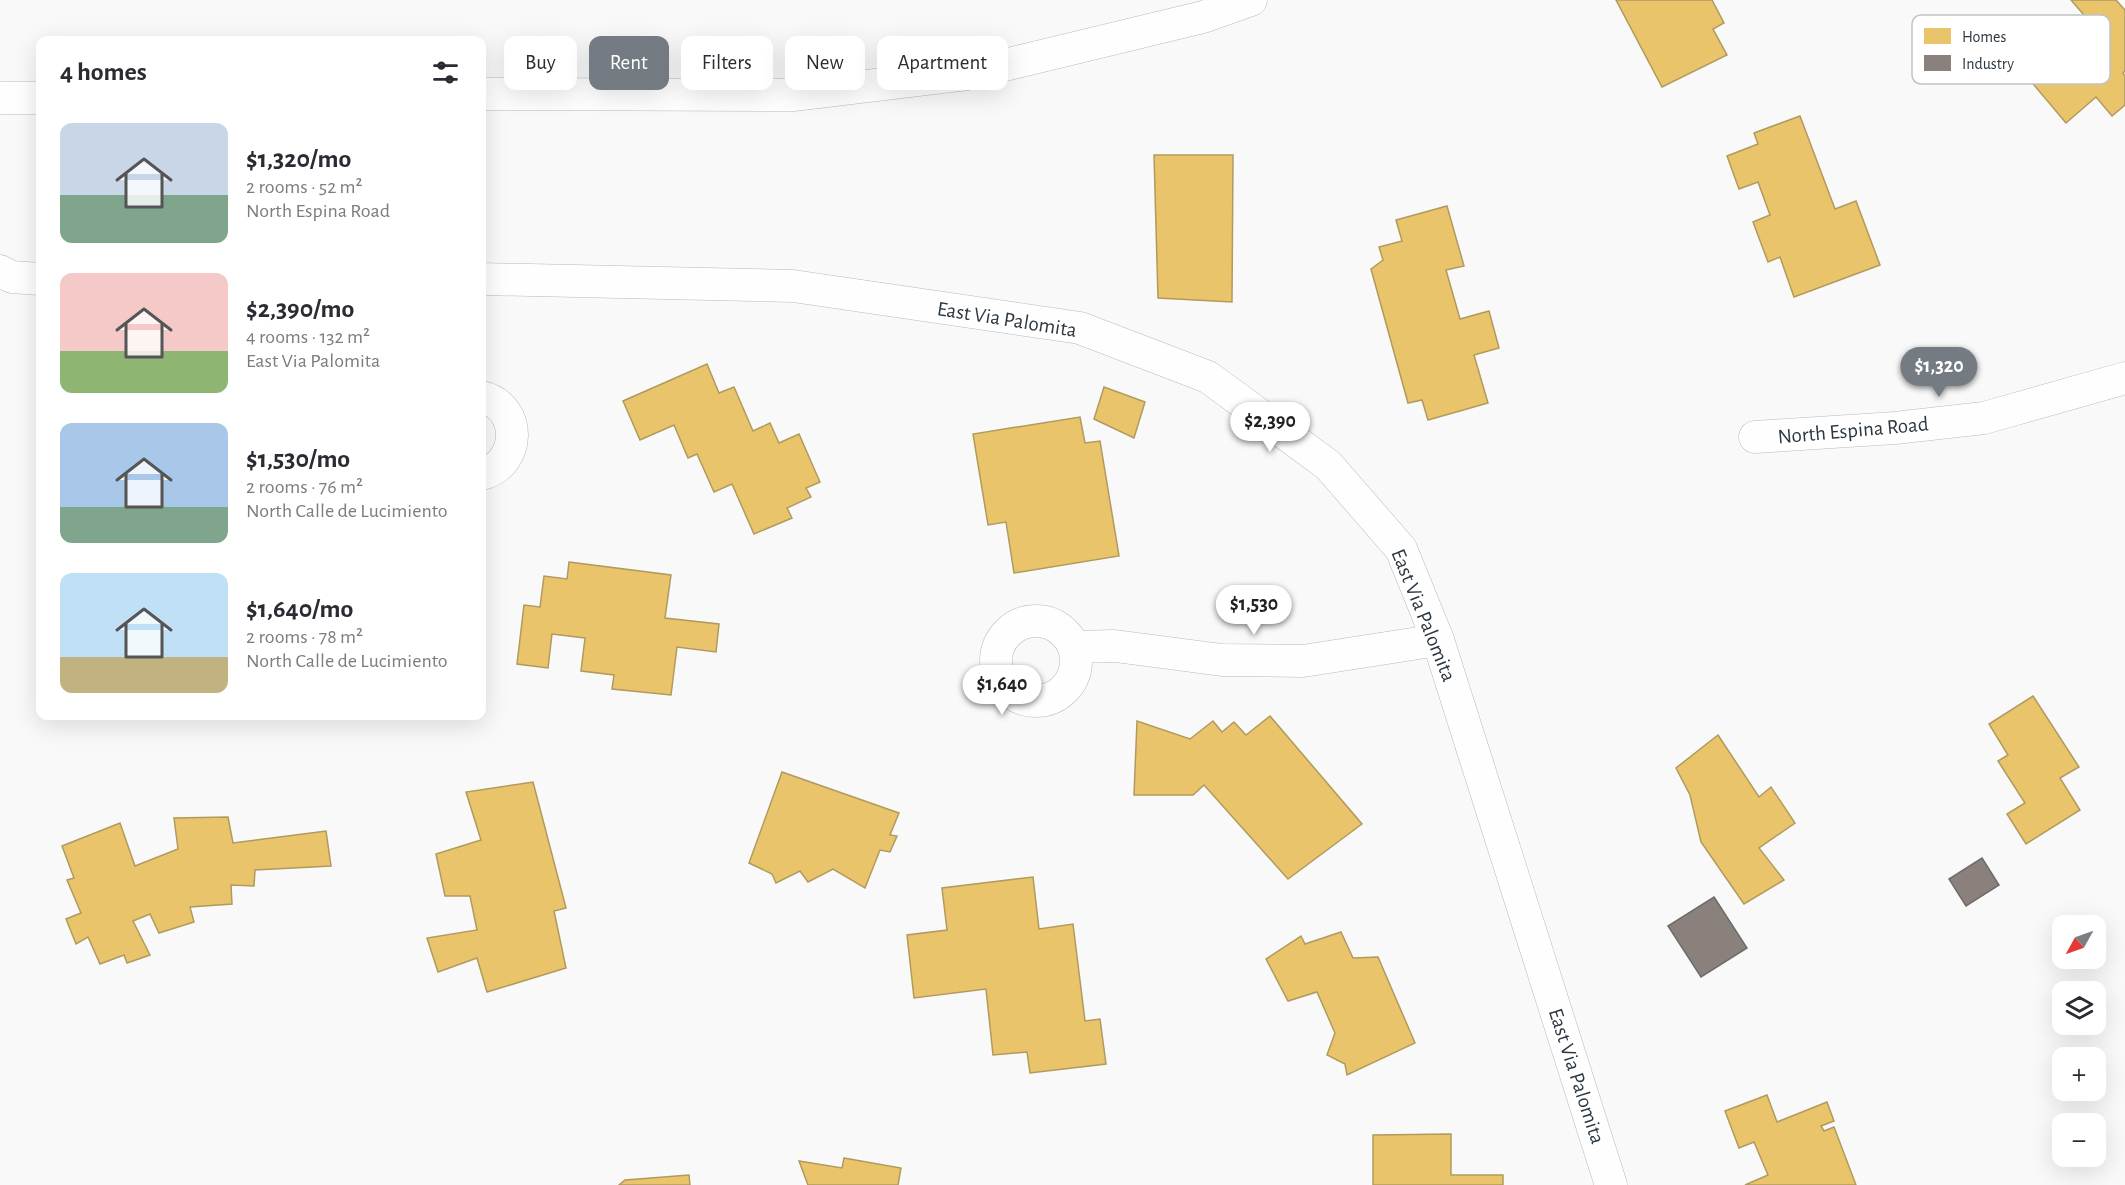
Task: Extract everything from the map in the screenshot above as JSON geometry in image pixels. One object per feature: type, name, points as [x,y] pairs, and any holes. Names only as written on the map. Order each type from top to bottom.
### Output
[{"type":"street","points":[[486,94],[793,95],[967,74],[1203,17],[1251,0]]},
{"type":"street","points":[[0,98],[36,98]]},
{"type":"street","points":[[0,271],[12,276],[36,279]]},
{"type":"street","name":"East Via Palomita","points":[[486,279],[793,286],[1080,328],[1208,377],[1328,465],[1401,549],[1438,640],[1611,1185]]},
{"type":"street","name":"North Espina Road","points":[[1755,437],[1896,428],[1984,418],[2125,378]]},
{"type":"street","points":[[486,399],[507,414],[512,427],[513,440],[509,453],[501,464],[486,473]]},
{"type":"street","points":[[1074,647],[1115,646],[1222,660],[1303,661],[1438,640]]},
{"type":"building: Homes","points":[[1616,0],[1712,0],[1724,23],[1713,29],[1727,55],[1662,87]]},
{"type":"building: Homes","points":[[2071,0],[2116,0],[2125,10],[2125,71],[2123,73],[2125,76],[2125,105],[2112,116],[2096,97],[2066,123],[2033,84],[2110,84],[2110,15],[2084,15]]},
{"type":"building: Homes","points":[[1800,116],[1835,209],[1856,201],[1880,265],[1794,297],[1780,257],[1768,262],[1753,222],[1770,215],[1758,182],[1739,189],[1727,156],[1758,144],[1754,133]]},
{"type":"building: Homes","points":[[1154,155],[1233,155],[1232,302],[1158,298]]},
{"type":"building: Homes","points":[[1447,206],[1464,266],[1446,270],[1460,319],[1489,311],[1499,348],[1474,355],[1488,403],[1428,420],[1422,400],[1408,403],[1371,269],[1383,260],[1379,247],[1402,241],[1396,220]]},
{"type":"building: Homes","points":[[707,364],[719,393],[734,387],[753,431],[770,423],[779,443],[799,434],[820,482],[806,488],[811,497],[787,508],[792,518],[754,534],[732,484],[714,492],[697,454],[688,458],[674,425],[640,440],[623,401]]},
{"type":"building: Homes","points":[[1104,387],[1145,402],[1134,438],[1094,419]]},
{"type":"building: Homes","points":[[1080,417],[1085,443],[1100,441],[1119,556],[1014,573],[1006,522],[988,525],[973,434]]},
{"type":"building: Homes","points":[[569,562],[671,575],[665,618],[719,624],[716,652],[677,647],[671,695],[612,689],[614,675],[581,671],[585,638],[552,634],[548,668],[517,664],[524,605],[540,607],[544,576],[567,579]]},
{"type":"building: Homes","points":[[2033,696],[2079,767],[2060,778],[2080,810],[2026,844],[2007,814],[2025,803],[1998,761],[2008,755],[1989,724]]},
{"type":"building: Homes","points":[[1270,716],[1362,824],[1288,879],[1204,785],[1193,795],[1134,795],[1137,721],[1190,739],[1213,721],[1222,732],[1234,722],[1246,735]]},
{"type":"building: Homes","points":[[1718,735],[1759,797],[1771,787],[1795,823],[1759,848],[1784,880],[1744,904],[1701,842],[1690,795],[1676,768]]},
{"type":"building: Homes","points":[[782,772],[899,813],[890,835],[897,836],[890,852],[880,850],[865,888],[833,869],[808,882],[800,871],[776,883],[772,874],[749,863]]},
{"type":"building: Homes","points":[[533,782],[566,908],[554,911],[566,968],[487,992],[477,958],[438,972],[427,938],[477,930],[470,896],[445,896],[436,854],[481,840],[466,792]]},
{"type":"building: Homes","points":[[228,817],[233,843],[326,831],[331,866],[255,870],[254,886],[231,885],[232,904],[190,907],[194,922],[159,933],[150,914],[133,921],[150,955],[127,963],[124,955],[100,964],[88,937],[76,944],[66,919],[81,913],[67,880],[74,878],[62,846],[120,823],[135,866],[178,849],[174,818]]},
{"type":"building: Homes","points":[[1033,877],[1039,929],[1073,924],[1085,1021],[1100,1019],[1106,1064],[1030,1073],[1027,1052],[993,1055],[986,989],[914,998],[907,935],[947,930],[942,888]]},
{"type":"building: Homes","points":[[1341,932],[1353,958],[1378,957],[1415,1043],[1347,1075],[1345,1064],[1327,1055],[1335,1033],[1317,992],[1288,1001],[1266,959],[1301,936],[1305,944]]},
{"type":"building: Homes","points":[[1767,1095],[1777,1122],[1827,1102],[1834,1121],[1821,1126],[1824,1131],[1834,1127],[1856,1185],[1745,1185],[1768,1175],[1754,1142],[1739,1148],[1725,1111]]},
{"type":"building: Homes","points":[[1451,1134],[1451,1175],[1503,1175],[1503,1185],[1373,1185],[1373,1135]]},
{"type":"building: Homes","points":[[844,1158],[901,1168],[898,1185],[808,1185],[799,1161],[842,1168]]},
{"type":"building: Homes","points":[[689,1175],[690,1185],[619,1185],[625,1180]]},
{"type":"building: Industry","points":[[1982,858],[1999,885],[1966,906],[1949,879]]},
{"type":"building: Industry","points":[[1714,897],[1747,948],[1701,977],[1668,926]]}]
